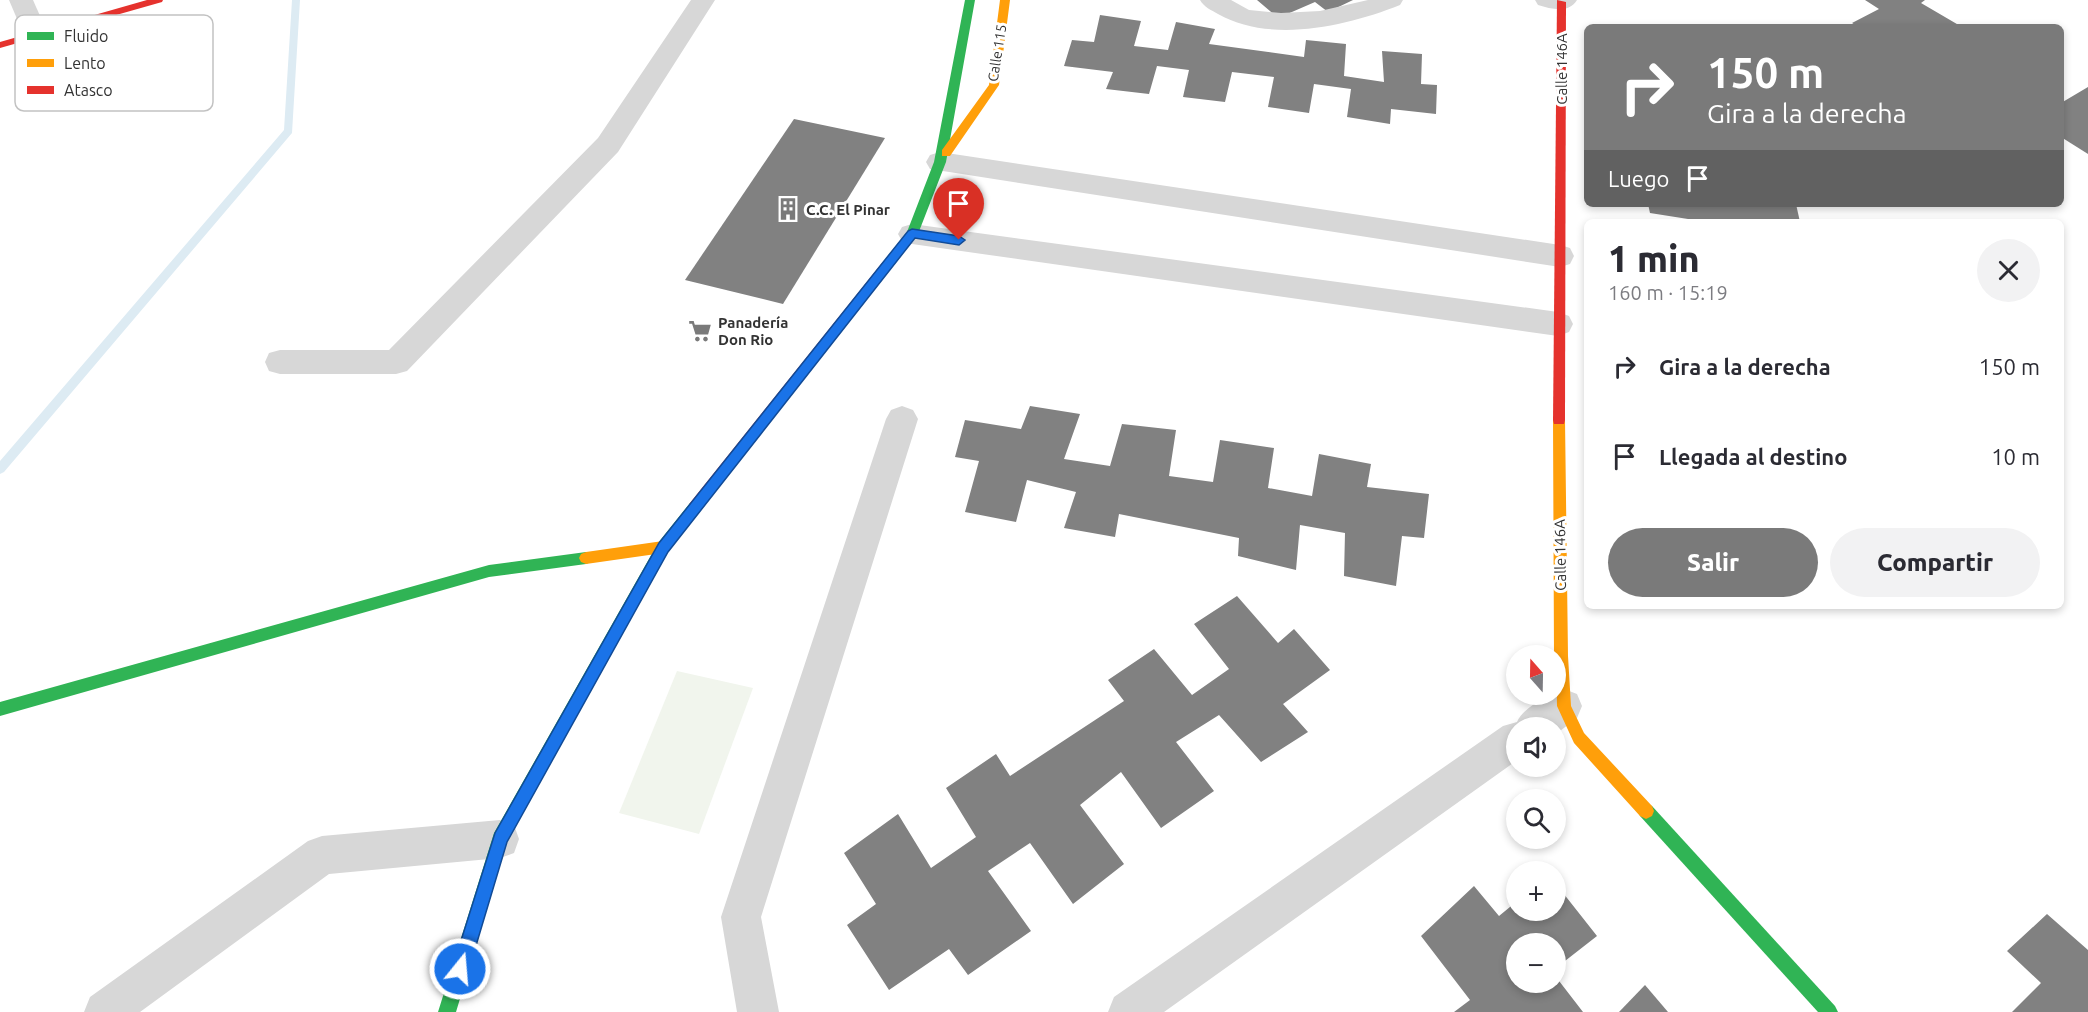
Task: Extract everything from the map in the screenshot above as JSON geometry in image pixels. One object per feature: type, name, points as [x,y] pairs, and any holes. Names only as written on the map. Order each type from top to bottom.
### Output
[{"type":"street","points":[[21,0],[27,15]]},
{"type":"street","points":[[104,15],[158,0]]},
{"type":"street","points":[[280,362],[396,362],[608,145],[702,0]]},
{"type":"street","name":"Calle 115","points":[[447,1012],[500,839],[663,548],[912,234],[940,162],[970,0]]},
{"type":"street","name":"Calle 115","points":[[940,162],[994,85],[1005,0]]},
{"type":"street","points":[[1212,0],[1244,16],[1280,21],[1366,11],[1391,0]]},
{"type":"street","name":"Calle 146A","points":[[1558,1],[1560,256],[1558,324],[1561,656],[1564,706],[1579,738],[1829,1012]]},
{"type":"street","points":[[0,45],[15,40]]},
{"type":"street","points":[[940,162],[1560,256]]},
{"type":"street","points":[[912,234],[1558,324]]},
{"type":"street","points":[[758,1012],[741,917],[902,419]]},
{"type":"street","points":[[0,709],[489,571],[663,548]]},
{"type":"street","points":[[1548,717],[1564,706]]},
{"type":"street","points":[[1129,1012],[1506,746]]},
{"type":"street","points":[[105,1012],[322,855],[500,839]]},
{"type":"shaded area","points":[[677,671],[753,688],[699,834],[619,813]]},
{"type":"building","points":[[1257,0],[1353,0],[1328,12],[1315,2],[1278,18]]},
{"type":"building","points":[[1865,0],[1925,0],[1921,3],[1957,24],[1852,23],[1879,9]]},
{"type":"building","points":[[1100,15],[1141,21],[1134,46],[1168,50],[1176,22],[1215,29],[1209,44],[1304,57],[1306,40],[1346,44],[1344,76],[1384,82],[1382,51],[1422,54],[1421,84],[1437,85],[1436,114],[1391,109],[1390,124],[1347,117],[1351,89],[1314,84],[1309,113],[1268,107],[1274,77],[1232,72],[1225,102],[1183,97],[1189,70],[1157,66],[1149,94],[1106,89],[1113,72],[1064,66],[1072,40],[1094,42]]},
{"type":"building","points":[[2088,87],[2088,154],[2064,139],[2064,101]]},
{"type":"building","name":"C.C. El Pinar","points":[[794,119],[885,138],[783,304],[685,280]]},
{"type":"building","points":[[1649,207],[1797,207],[1799,219],[1688,219],[1650,213]]},
{"type":"building","points":[[1030,406],[1080,414],[1064,459],[1110,466],[1122,424],[1176,430],[1169,476],[1213,482],[1220,440],[1274,448],[1268,488],[1312,496],[1319,454],[1371,464],[1367,487],[1429,494],[1424,538],[1402,536],[1396,586],[1344,576],[1345,533],[1300,525],[1296,570],[1238,556],[1239,538],[1119,514],[1115,537],[1064,528],[1076,492],[1027,480],[1016,522],[965,512],[979,461],[955,457],[965,420],[1021,429]]},
{"type":"building","points":[[1237,596],[1278,643],[1294,629],[1330,670],[1283,704],[1308,732],[1261,762],[1219,715],[1176,742],[1214,791],[1161,828],[1121,772],[1080,805],[1124,864],[1073,904],[1030,843],[988,871],[1031,931],[968,975],[949,949],[889,990],[847,925],[876,904],[844,853],[898,814],[931,868],[976,837],[946,788],[996,754],[1010,776],[1124,701],[1108,680],[1154,649],[1192,695],[1229,669],[1194,624]]},
{"type":"building","points":[[1474,886],[1499,916],[1506,910],[1506,921],[1566,921],[1566,897],[1597,936],[1566,960],[1566,933],[1506,933],[1506,993],[1566,993],[1566,990],[1583,1012],[1454,1012],[1470,1000],[1421,936]]},
{"type":"building","points":[[2047,914],[2088,950],[2088,1012],[2012,1012],[2041,983],[2007,951]]},
{"type":"building","points":[[1645,985],[1668,1012],[1619,1012]]},
{"type":"waterway","points":[[0,469],[289,131],[296,0]]},
{"type":"traffic: fast","points":[[886,266],[912,234],[940,162],[970,0]]},
{"type":"traffic: fast","points":[[447,1012],[500,839],[663,547],[695,507]]},
{"type":"traffic: fast","points":[[0,709],[489,571],[586,558]]},
{"type":"traffic: fast","points":[[1646,811],[1829,1012]]},
{"type":"traffic: slow","points":[[946,153],[994,85],[1005,0]]},
{"type":"traffic: slow","points":[[1559,420],[1561,656],[1564,706],[1579,738],[1646,811]]},
{"type":"traffic: slow","points":[[586,558],[663,547]]},
{"type":"traffic: jam","points":[[105,15],[158,0]]},
{"type":"traffic: jam","points":[[1559,420],[1561,2]]},
{"type":"traffic: jam","points":[[0,45],[15,41]]},
{"type":"traffic: jam","points":[[695,507],[886,266]]},
{"type":"place","name":"C.C. El Pinar","points":[[788,209]]},
{"type":"place","name":"Panadería Don Rio","points":[[700,331]]},
{"type":"route","points":[[460,969],[500,839],[663,548],[912,234],[959,240]]}]
